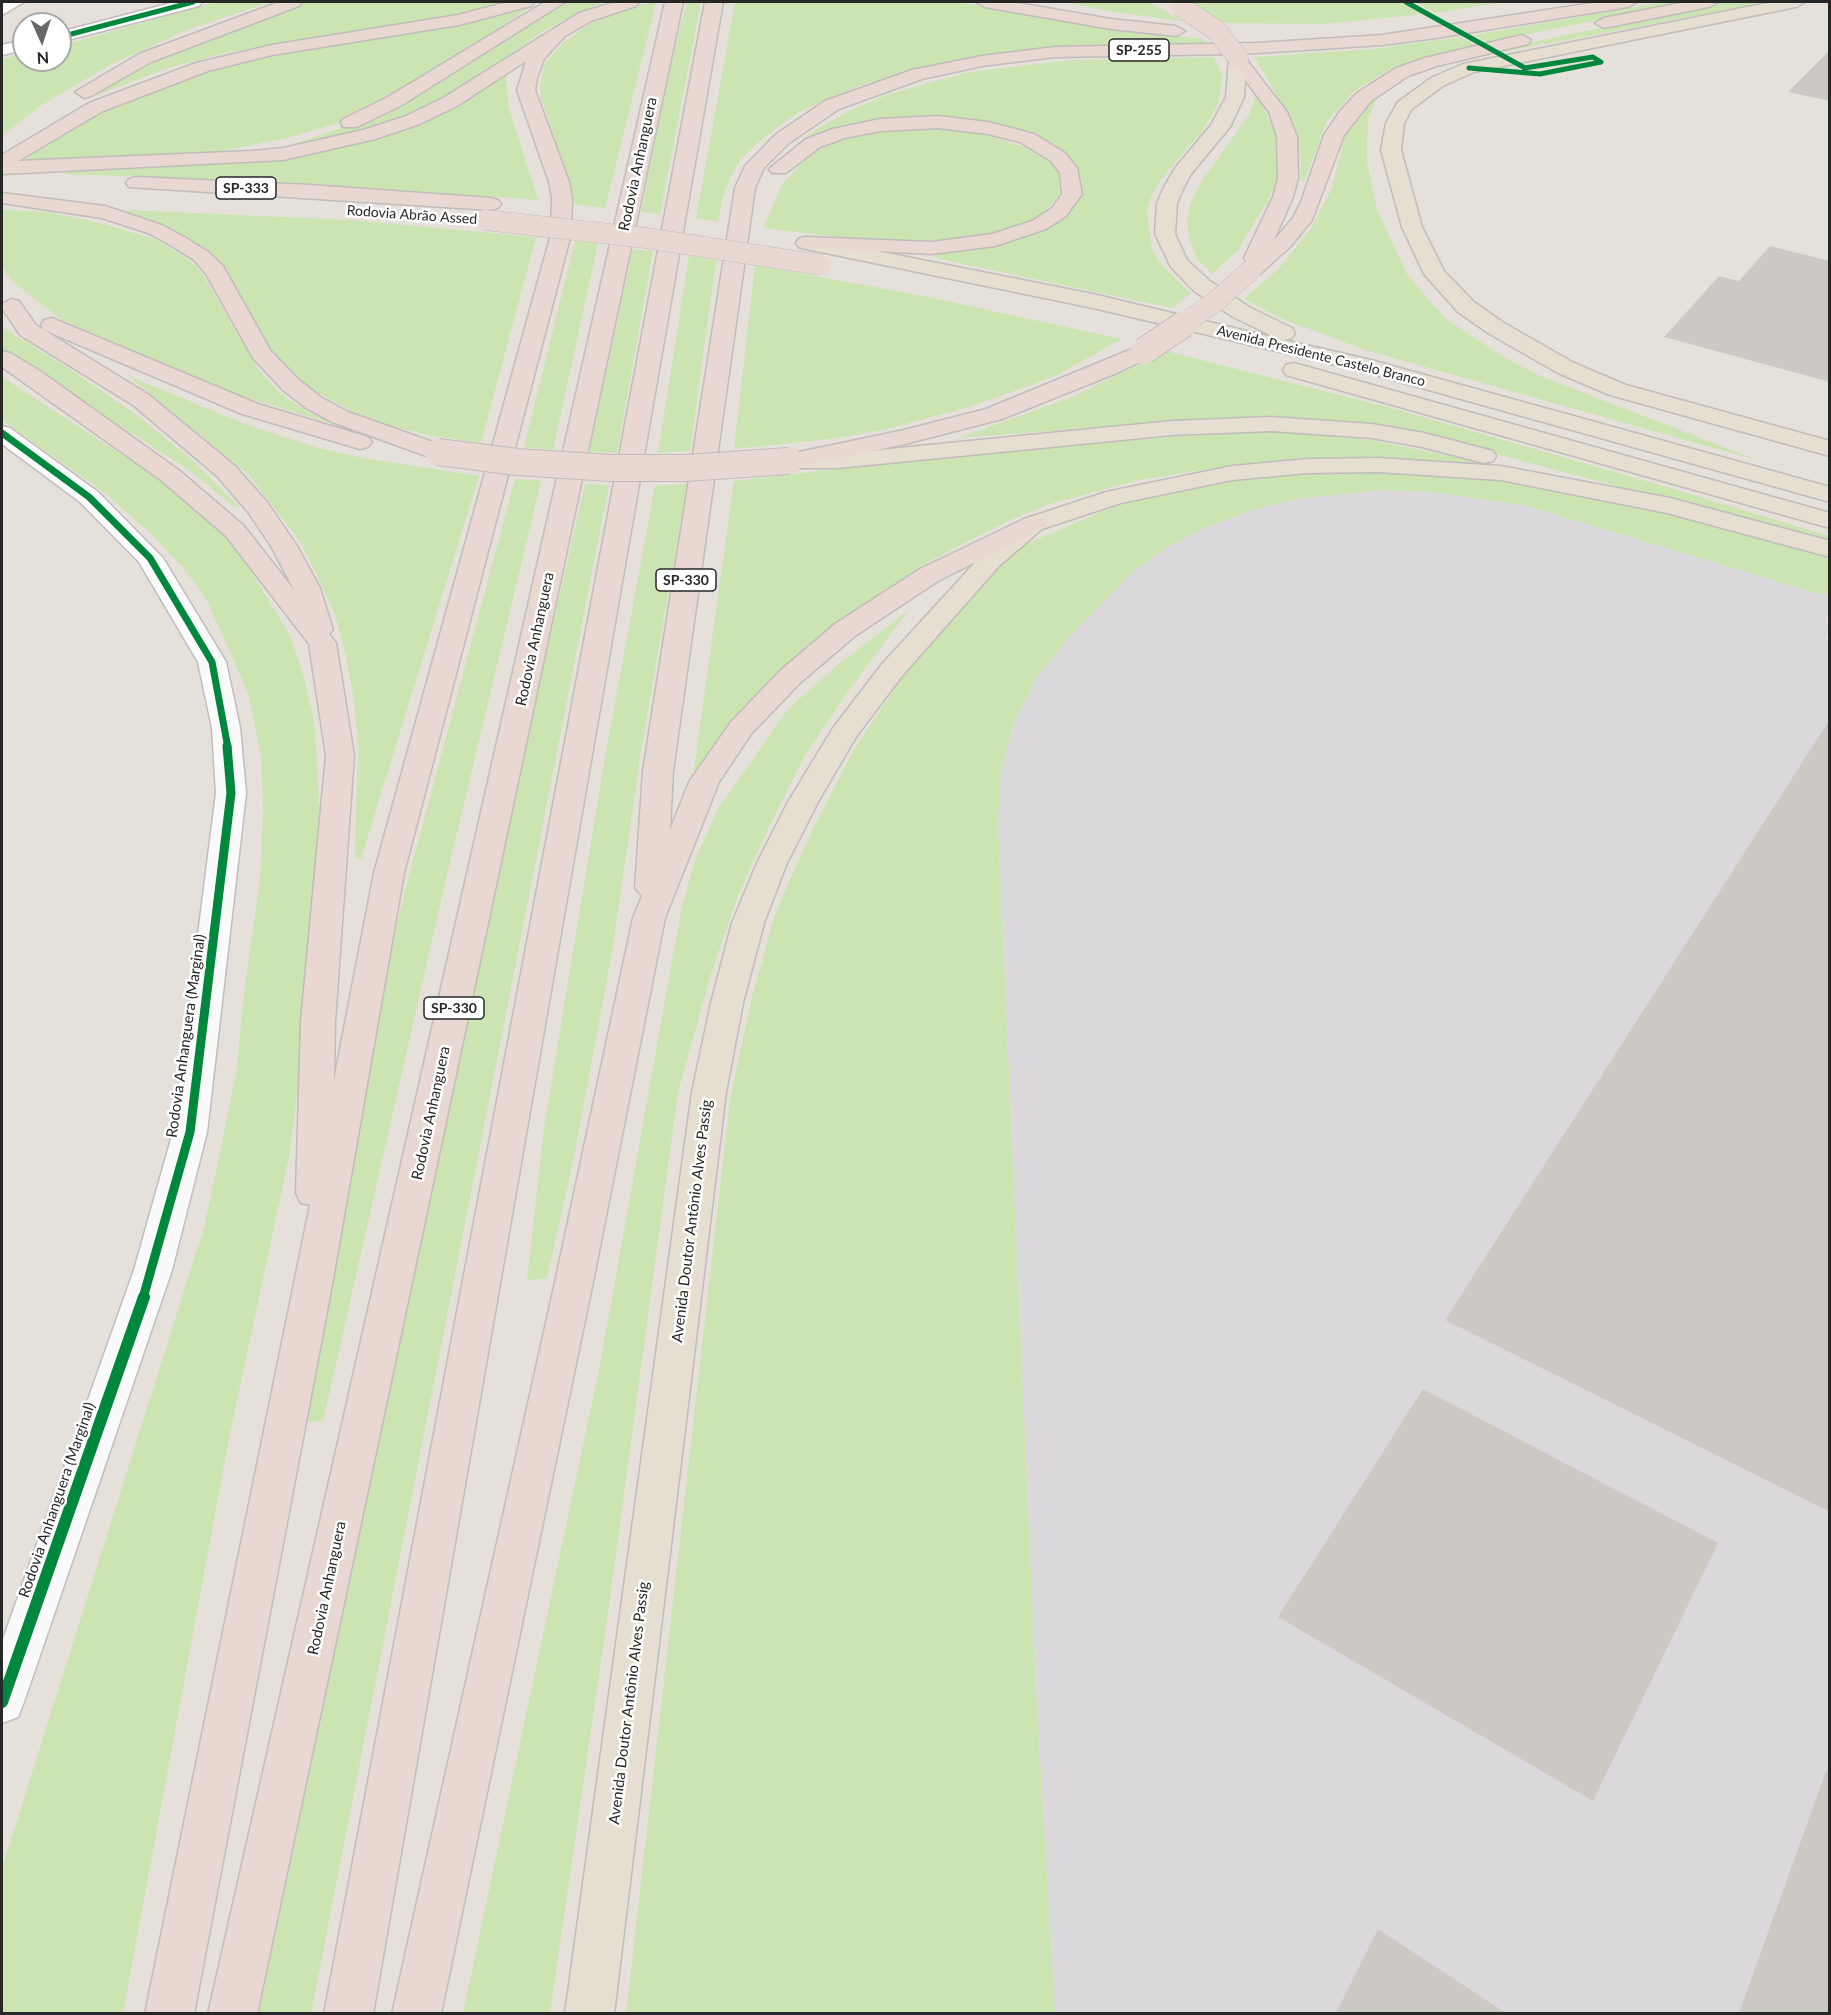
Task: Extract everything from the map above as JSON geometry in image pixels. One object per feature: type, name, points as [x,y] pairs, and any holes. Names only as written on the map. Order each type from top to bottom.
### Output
[{"type":"highway","points":[[2,178],[34,128],[102,81],[145,58],[205,33],[293,2]]},
{"type":"highway","points":[[2,178],[96,107],[202,67],[282,48],[459,20],[525,2]]},
{"type":"highway","points":[[185,162],[268,149],[356,121],[404,95],[556,2]]},
{"type":"highway","points":[[2,178],[283,154],[339,142],[392,127],[450,102],[585,17],[630,2]]},
{"type":"highway","name":"Rodovia Anhanguera","points":[[231,2013],[301,1706],[674,2]]},
{"type":"highway","points":[[348,2013],[714,2]]},
{"type":"highway","name":"SP-255","points":[[985,2],[1120,25],[1178,31],[1247,33],[1370,30],[1562,2]]},
{"type":"highway","points":[[1050,2],[1138,19],[1247,33]]},
{"type":"highway","name":"SP-255","points":[[736,243],[749,177],[755,166],[782,139],[832,105],[879,86],[918,74],[993,59],[1054,52],[1279,47],[1408,37],[1628,2]]},
{"type":"highway","points":[[6,301],[77,337],[250,409],[359,442],[517,462],[611,468],[685,468],[789,461],[905,437],[994,414],[1109,368],[1144,351],[1179,329],[1215,302],[1284,242],[1302,220],[1311,202],[1334,135],[1353,109],[1378,85],[1401,72],[1465,53],[1709,2]]},
{"type":"highway","points":[[1175,4],[1217,31],[1278,112],[1287,137],[1288,178],[1283,197],[1260,244],[1252,269]]},
{"type":"highway","points":[[170,2013],[312,1290],[389,873],[561,234],[562,198],[559,182],[526,90],[536,58],[562,30]]},
{"type":"highway","name":"Rodovia Abrão Assed","points":[[2,178],[311,191],[488,212],[806,243],[932,248],[995,240],[1032,228],[1059,212],[1072,194],[1072,180],[1065,165],[1047,149],[1027,138],[1005,132],[938,122],[869,127],[813,143],[780,168],[759,197],[736,243]]},
{"type":"highway","points":[[2,178],[155,229],[179,242],[201,256],[215,271],[261,353],[291,385],[314,403],[340,417],[438,452]]},
{"type":"highway","name":"Rodovia Abrão Assed","points":[[2,178],[241,204],[488,212],[820,265]]},
{"type":"highway","name":"SP-330","points":[[649,918],[658,771],[736,243]]},
{"type":"highway","points":[[6,301],[28,330],[141,400],[226,471],[258,507],[284,546],[307,588],[322,643],[340,755],[318,1022],[312,1290]]},
{"type":"highway","points":[[2,358],[32,376],[171,476],[235,531],[322,643]]},
{"type":"highway","points":[[416,2013],[574,1282],[649,918],[704,783],[741,728],[790,677],[845,630],[929,575],[1033,524]]},
{"type":"main road","points":[[1390,150],[1395,123],[1405,106],[1437,82],[1469,68],[1616,36],[1796,2]]},
{"type":"main road","points":[[1465,53],[1411,80],[1392,94],[1387,101],[1381,122],[1397,181],[1418,242],[1435,274],[1449,291],[1466,307],[1529,348],[1566,368],[1721,438],[1830,474]]},
{"type":"main road","points":[[1238,58],[1235,97],[1230,110],[1220,127],[1182,172],[1167,203],[1165,227],[1169,247],[1178,263],[1202,286],[1241,312],[1267,326],[1363,365]]},
{"type":"main road","name":"Avenida Presidente Castelo Branco","points":[[806,243],[1093,301],[1363,365],[1830,495]]},
{"type":"main road","name":"Avenida Presidente Castelo Branco","points":[[820,265],[1026,306],[1269,363],[1830,521]]},
{"type":"main road","points":[[1618,390],[1830,449]]},
{"type":"main road","points":[[789,461],[838,461],[1172,428],[1271,424],[1372,431],[1424,440],[1830,549]]},
{"type":"main road","points":[[1033,524],[1085,506],[1176,483],[1232,473],[1308,466],[1414,466],[1501,473],[1670,506]]},
{"type":"main road","name":"Avenida Doutor Antônio Alves Passig","points":[[589,2013],[709,1092],[727,1003],[748,923],[772,864],[803,802],[843,734],[892,670],[950,604],[990,561],[1033,524]]},
{"type":"street","points":[[2,10],[15,2]]},
{"type":"street","points":[[72,34],[193,2]]},
{"type":"street","name":"Rodovia Anhanguera (Marginal)","points":[[2,433],[88,497],[150,558],[212,662],[226,728],[231,793],[190,1132],[153,1270],[2,1702]]},
{"type":"shaded area","points":[[1384,490],[1431,492],[1523,505],[1829,597],[1829,614],[1825,621],[1830,623],[1829,633],[1825,640],[1830,641],[1829,2013],[1054,2013],[1036,1689],[998,823],[1001,771],[1014,723],[1036,679],[1067,639],[1135,570],[1168,547],[1207,527],[1250,511],[1297,499]]},
{"type":"green space","points":[[216,2],[271,2],[189,29],[110,65],[40,106],[2,136],[2,59],[12,57],[12,72],[72,72],[72,43]]},
{"type":"green space","points":[[306,2],[505,2],[446,17],[229,52],[165,69],[95,96],[93,94],[181,49]]},
{"type":"green space","points":[[564,2],[603,2],[548,28],[453,94],[391,123],[294,147],[291,145],[380,115]]},
{"type":"green space","points":[[656,2],[605,208],[575,204],[541,97],[540,84],[545,63],[565,41],[593,22],[635,6]]},
{"type":"green space","points":[[687,2],[701,2],[660,214],[641,212],[670,67]]},
{"type":"green space","points":[[735,2],[957,2],[1097,27],[1203,39],[1206,43],[1013,52],[951,61],[858,86],[797,113],[757,143],[740,160],[731,177],[723,196],[718,222],[696,218]]},
{"type":"green space","points":[[1064,2],[1149,2],[1182,21],[1113,12]]},
{"type":"green space","points":[[1190,2],[1400,2],[1423,14],[1324,24],[1224,23]]},
{"type":"green space","points":[[1416,2],[1503,2],[1436,13]]},
{"type":"green space","points":[[1664,2],[1691,2],[1486,42],[1475,35]]},
{"type":"green space","points":[[1723,2],[1767,2],[1503,52],[1499,49]]},
{"type":"green space","points":[[537,3],[389,100],[345,121],[287,138],[215,152],[21,165],[37,150],[81,119],[164,83],[264,56],[466,23]]},
{"type":"green space","points":[[1461,37],[1475,45],[1390,69],[1354,91],[1327,121],[1304,181],[1300,181],[1301,158],[1294,127],[1255,57],[1372,49]]},
{"type":"green space","points":[[1214,57],[1222,75],[1218,105],[1202,131],[1162,178],[1152,194],[1147,212],[1152,249],[1160,263],[1191,293],[1172,308],[935,258],[934,253],[992,246],[1021,238],[1058,220],[1073,208],[1081,194],[1082,180],[1075,165],[1063,153],[979,123],[805,136],[851,110],[889,94],[969,72],[1073,60]]},
{"type":"green space","points":[[506,74],[508,105],[538,200],[291,182],[65,174],[69,170],[252,161],[351,144]]},
{"type":"green space","points":[[1257,92],[1276,136],[1280,159],[1277,179],[1267,202],[1237,251],[1212,274],[1197,259],[1189,238],[1187,221],[1190,204],[1201,182],[1249,115]]},
{"type":"green space","points":[[1379,94],[1369,116],[1367,139],[1367,162],[1377,210],[1408,276],[1446,319],[1502,356],[1538,375],[1760,461],[1365,350],[1278,317],[1244,299],[1278,269],[1310,230],[1332,188],[1346,131],[1366,105]]},
{"type":"green space","points":[[932,128],[983,134],[1024,147],[1052,163],[1060,176],[1059,196],[1040,216],[1019,226],[996,234],[931,243],[878,242],[763,228],[782,185],[805,159],[823,147],[839,139],[880,130]]},
{"type":"green space","points":[[2,210],[47,212],[100,223],[157,240],[179,253],[194,264],[204,277],[258,369],[280,393],[305,410],[336,425],[239,395],[62,320],[12,281],[2,267]]},
{"type":"green space","points":[[127,210],[351,220],[536,237],[481,443],[427,435],[384,424],[353,412],[306,386],[275,357],[233,281],[221,267],[175,233],[128,214]]},
{"type":"green space","points":[[575,241],[598,243],[553,450],[524,447]]},
{"type":"green space","points":[[633,249],[653,251],[617,453],[589,452]]},
{"type":"green space","points":[[689,256],[716,260],[690,451],[658,453]]},
{"type":"green space","points":[[755,265],[923,296],[1122,339],[1053,377],[969,407],[883,430],[830,439],[734,449]]},
{"type":"green space","points":[[2,327],[71,370],[138,416],[191,459],[239,507],[233,506],[189,470],[2,351]]},
{"type":"green space","points":[[1166,351],[1395,409],[1674,489],[1829,536],[1829,543],[1433,437],[1281,418],[1236,417],[958,438],[1072,397]]},
{"type":"green space","points":[[127,375],[247,425],[319,448],[363,458],[479,476],[361,859],[355,857],[358,742],[354,700],[335,615],[317,575],[299,540],[248,474]]},
{"type":"green space","points":[[2,377],[139,466],[187,501],[219,530],[245,562],[290,635],[304,677],[314,721],[319,806],[301,1059],[290,1152],[230,1433],[123,2013],[2,2013],[2,1868],[205,1224],[236,1074],[244,993],[260,880],[263,811],[261,756],[248,693],[207,600],[183,567],[148,531],[105,493],[2,420]]},
{"type":"green space","points":[[1281,432],[1370,440],[1475,461],[1477,465],[1371,458],[1242,464],[1139,480],[1050,504],[1008,521],[930,561],[839,621],[806,646],[747,704],[693,776],[734,481],[948,456],[1193,435]]},
{"type":"green space","points":[[1369,470],[1448,473],[1514,482],[1644,508],[1829,558],[1829,597],[1523,505],[1431,492],[1384,490],[1297,499],[1250,511],[1207,527],[1168,547],[1135,570],[1067,639],[1036,679],[1014,723],[1001,771],[998,823],[1036,1689],[1055,2013],[626,2014],[730,1100],[752,997],[775,914],[811,832],[853,751],[904,675],[985,577],[1019,547],[1106,510],[1169,489],[1238,478]]},
{"type":"green space","points":[[515,479],[541,481],[444,887],[323,1421],[304,1422],[332,1287],[377,1018],[403,898]]},
{"type":"green space","points":[[585,484],[609,485],[311,2013],[259,2013],[529,730]]},
{"type":"green space","points":[[687,484],[641,751],[612,952],[574,1157],[547,1278],[527,1281],[544,1128],[606,751],[655,486]]},
{"type":"green space","points":[[909,610],[851,687],[804,757],[764,837],[736,901],[711,974],[678,1092],[608,1613],[550,2013],[463,2013],[600,1365],[683,902],[696,857],[718,809],[788,709],[840,663]]},
{"type":"building","points":[[1830,50],[1830,101],[1788,92]]},
{"type":"building","points":[[1770,246],[1830,261],[1830,382],[1664,337],[1719,276],[1739,281]]},
{"type":"building","points":[[1830,719],[1830,1512],[1445,1320]]},
{"type":"building","points":[[1423,1389],[1718,1543],[1593,1801],[1278,1617]]},
{"type":"building","points":[[1826,1771],[1830,1772],[1830,2013],[1739,2013]]},
{"type":"building","points":[[1378,1929],[1506,2013],[1336,2013]]},
{"type":"cycle path","points":[[72,34],[193,2]]},
{"type":"cycle path","points":[[1406,2],[1525,68],[1593,57],[1601,62],[1540,74],[1469,68]]},
{"type":"cycle path","points":[[2,433],[89,497],[150,558],[212,662],[226,728],[231,793],[190,1132],[153,1270],[2,1702]]}]
